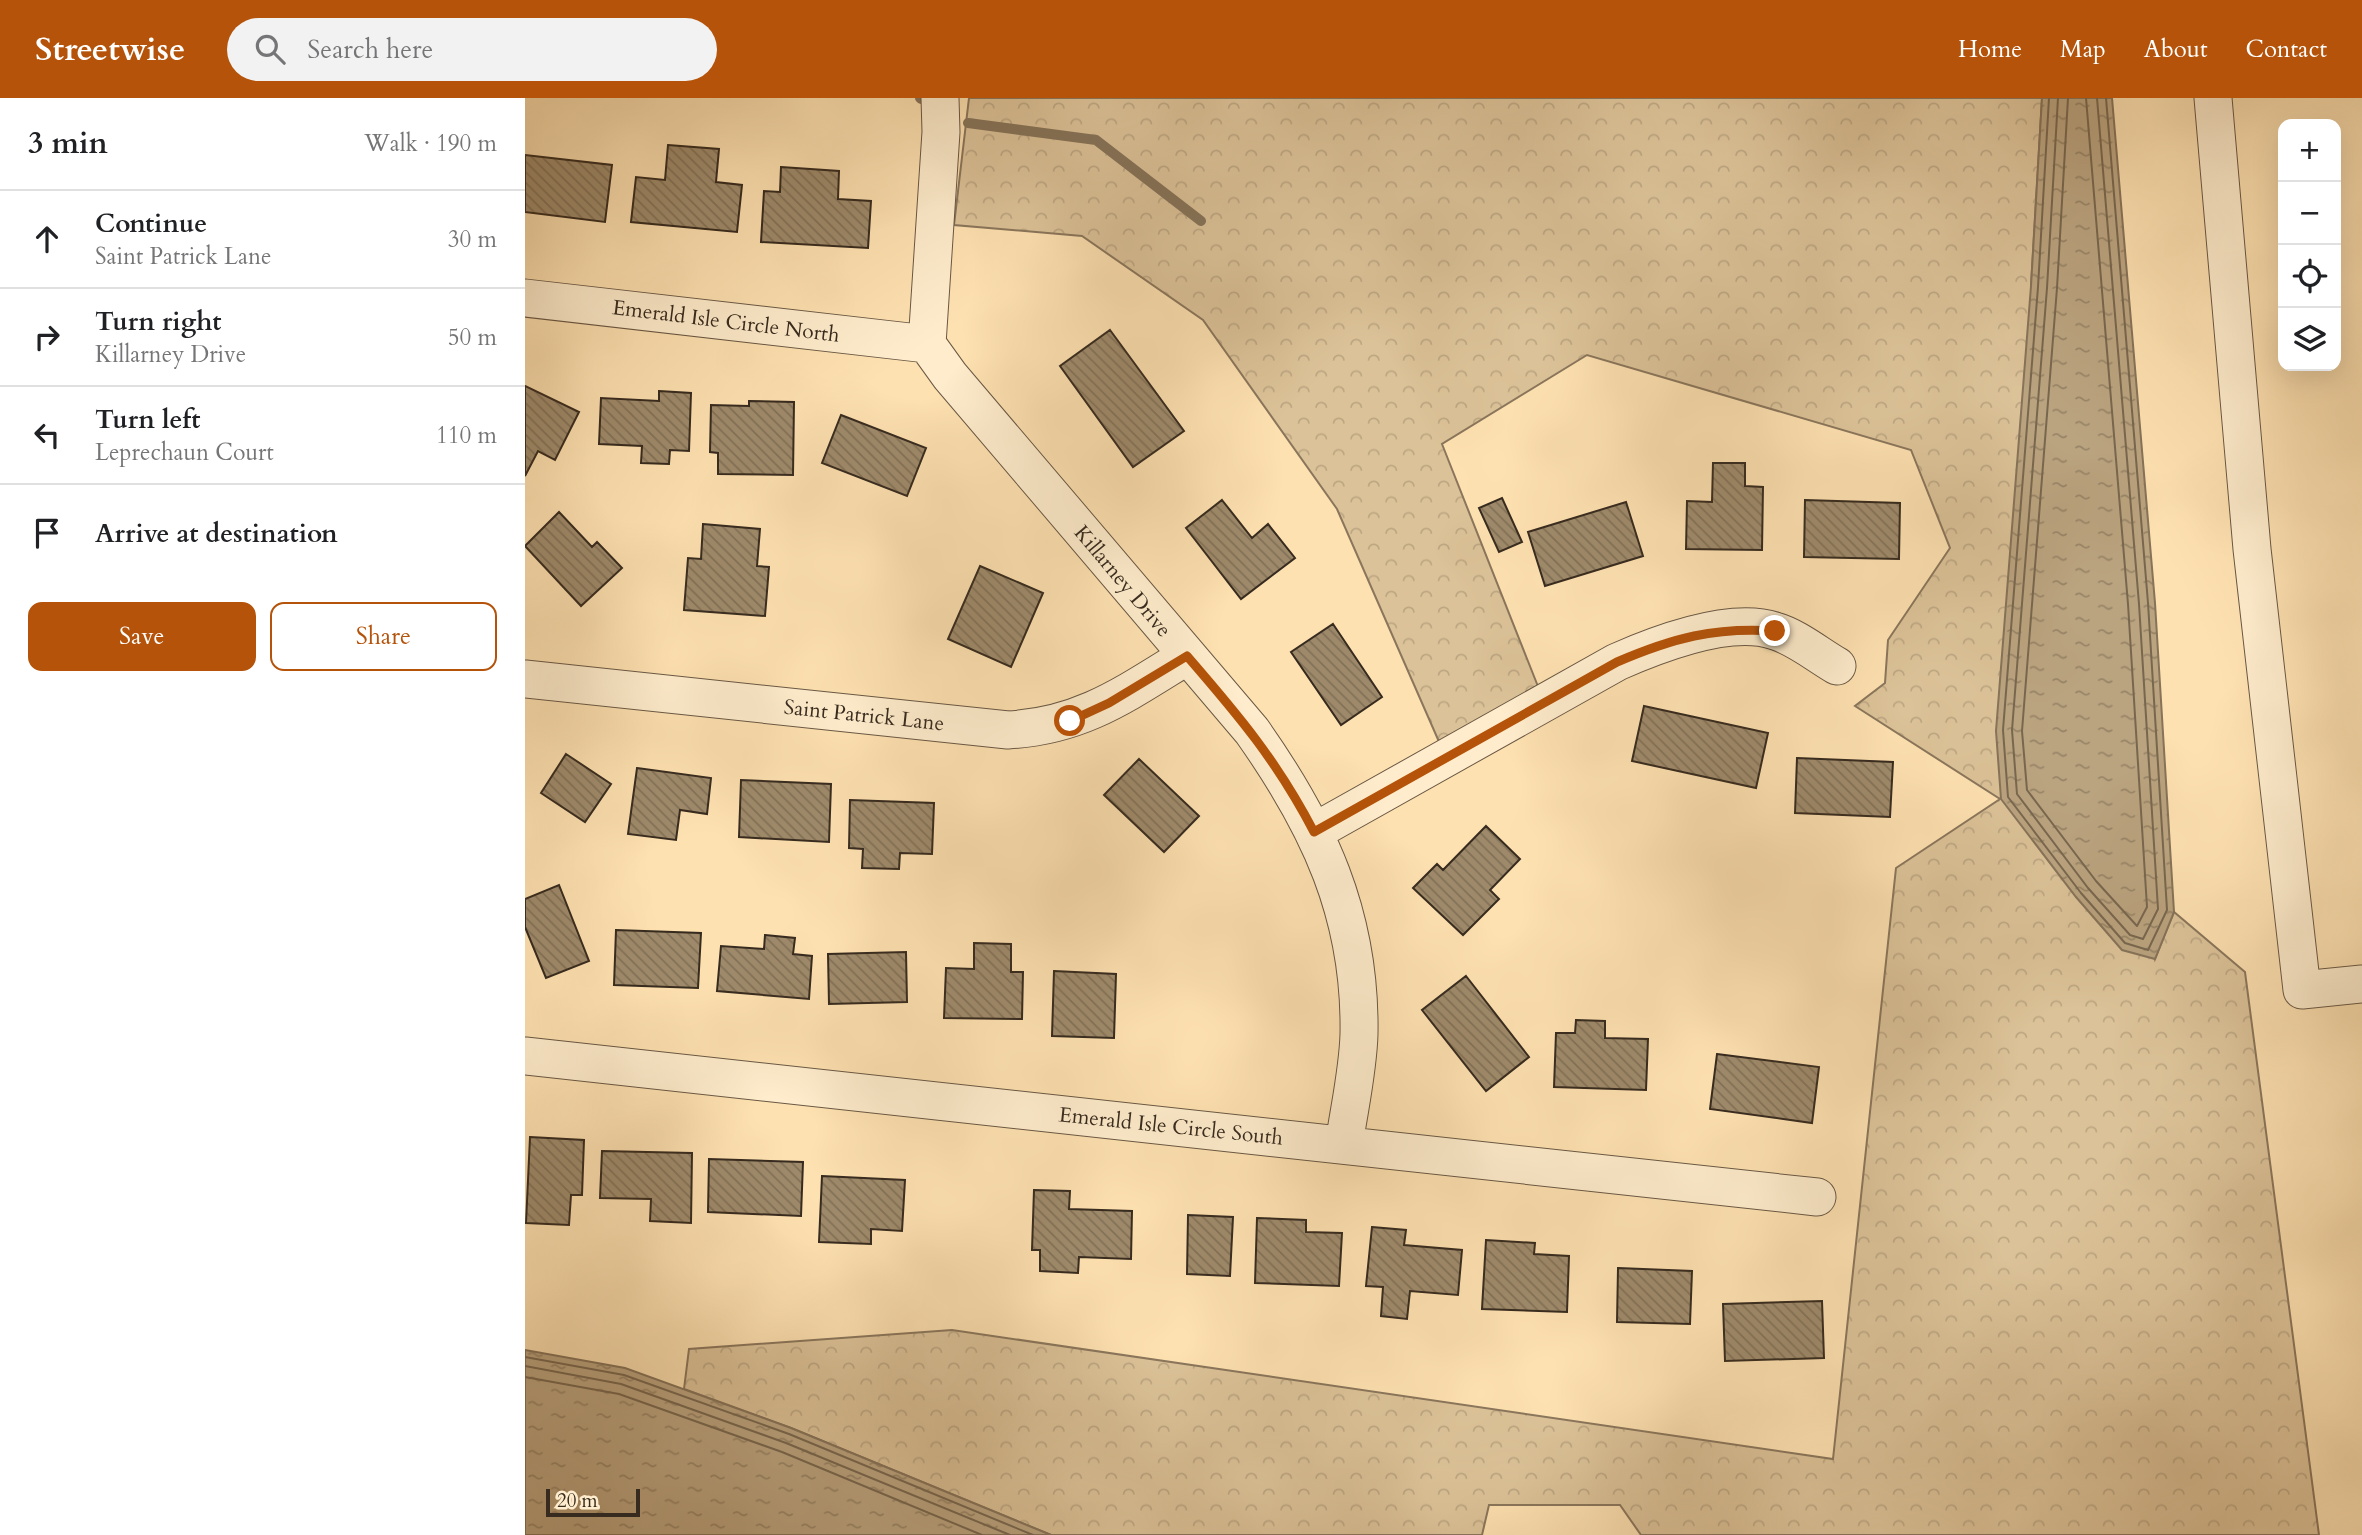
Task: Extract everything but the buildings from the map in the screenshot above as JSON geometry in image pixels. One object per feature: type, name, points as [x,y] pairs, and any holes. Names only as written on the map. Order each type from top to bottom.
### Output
[{"type":"street","points":[[927,344],[941,132],[940,98]]},
{"type":"street","points":[[2213,98],[2252,549],[2302,990],[2362,984]]},
{"type":"street","name":"Emerald Isle Circle North","points":[[525,298],[927,344]]},
{"type":"street","name":"Killarney Drive","points":[[927,344],[950,376],[1252,731],[1286,779],[1314,832],[1335,877],[1345,908],[1357,978],[1359,1036],[1345,1146]]},
{"type":"street","points":[[1314,832],[1617,662],[1656,645],[1698,633],[1737,628],[1775,631],[1837,666]]},
{"type":"street","name":"Saint Patrick Lane","points":[[525,679],[1008,730],[1038,729],[1070,721],[1109,703],[1187,656]]},
{"type":"street","name":"Emerald Isle Circle South","points":[[525,1056],[1817,1197]]},
{"type":"green space","points":[[969,98],[2042,98],[2031,286],[2155,959],[2174,912],[2245,972],[2319,1535],[1641,1535],[1620,1505],[1489,1505],[1482,1535],[1051,1535],[791,1428],[684,1389],[689,1349],[952,1330],[1833,1459],[1896,868],[2000,799],[1855,706],[1885,683],[1888,640],[1950,548],[1911,450],[1587,355],[1442,444],[1539,689],[1440,744],[1337,509],[1203,320],[1082,236],[954,225]]},
{"type":"water","points":[[2042,98],[2112,98],[2155,603],[2174,912],[2155,959],[2122,950],[2076,897],[2001,799],[1996,731],[2031,286]]},
{"type":"water","points":[[525,1350],[625,1368],[791,1428],[1051,1535],[525,1535]]},
{"type":"waterway","points":[[968,123],[1096,140],[1201,221]]},
{"type":"route","points":[[1070,721],[1109,703],[1187,656],[1252,731],[1286,779],[1314,832],[1617,662],[1656,645],[1698,633],[1737,628],[1775,631]]}]
